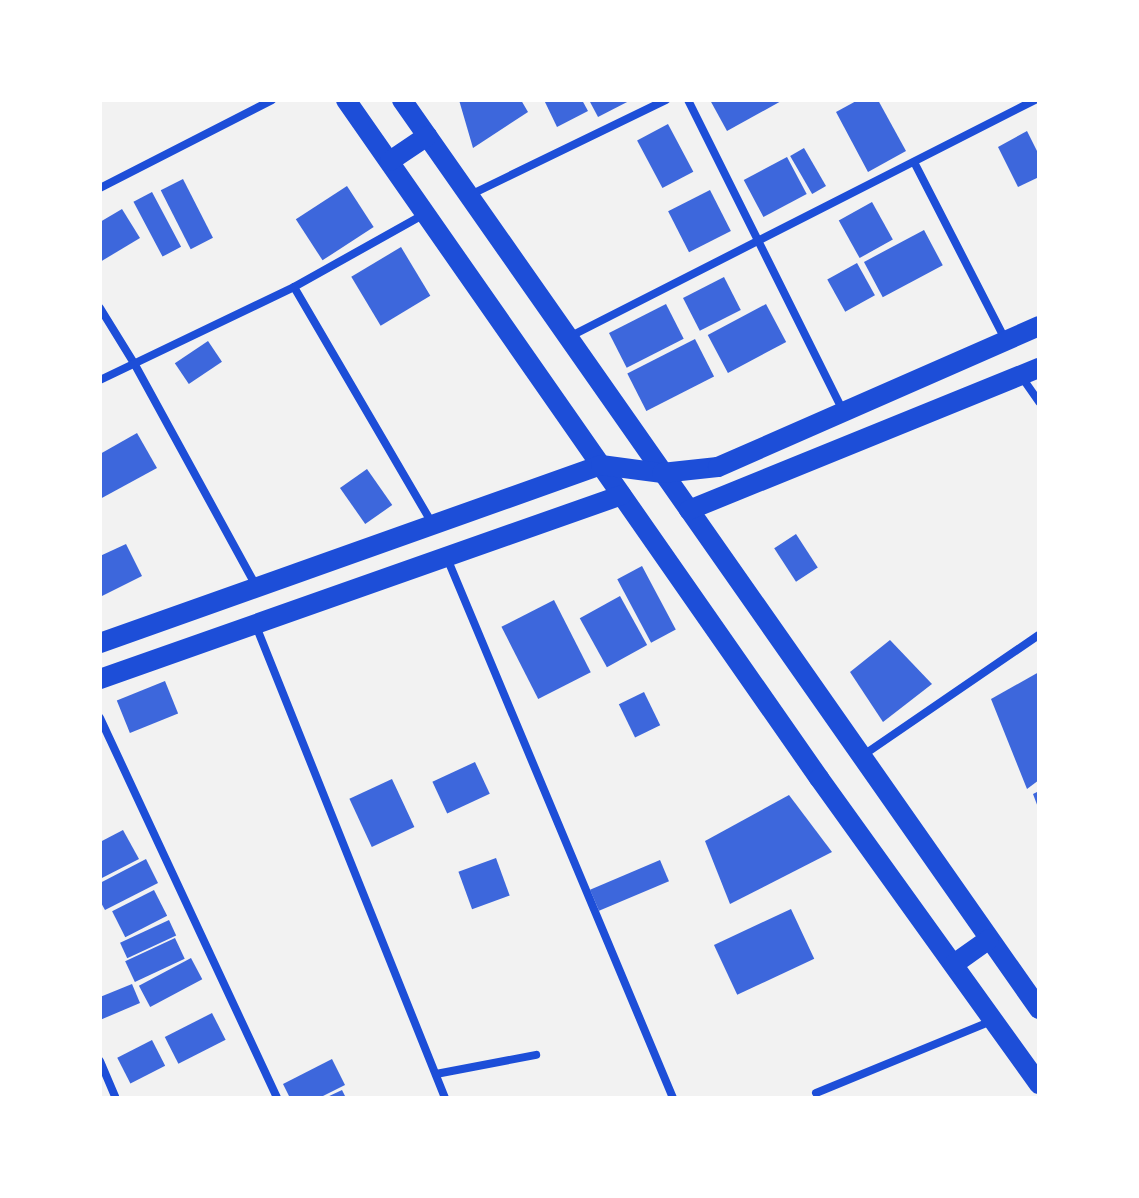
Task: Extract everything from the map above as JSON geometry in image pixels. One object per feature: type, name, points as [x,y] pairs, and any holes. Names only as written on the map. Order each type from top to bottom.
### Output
[{"type":"main road","points":[[346,100],[1039,1084]]},
{"type":"main road","points":[[402,100],[1039,1009]]},
{"type":"main road","points":[[390,161],[427,136]]},
{"type":"main road","points":[[101,642],[601,465],[662,473],[718,467],[1039,326]]},
{"type":"main road","points":[[689,510],[1030,372]]},
{"type":"main road","points":[[100,679],[622,495]]},
{"type":"main road","points":[[954,964],[989,939]]},
{"type":"street","points":[[100,188],[272,100]]},
{"type":"street","points":[[470,196],[666,100]]},
{"type":"street","points":[[688,100],[761,241],[844,414]]},
{"type":"street","points":[[568,338],[1035,100]]},
{"type":"street","points":[[914,162],[1006,341]]},
{"type":"street","points":[[100,380],[294,287],[426,213]]},
{"type":"street","points":[[294,287],[434,526]]},
{"type":"street","points":[[100,308],[134,363],[257,587]]},
{"type":"street","points":[[1030,372],[1039,402]]},
{"type":"street","points":[[447,558],[673,1098]]},
{"type":"street","points":[[256,625],[445,1098]]},
{"type":"street","points":[[861,756],[1039,635]]},
{"type":"street","points":[[100,718],[277,1098]]},
{"type":"street","points":[[816,1093],[994,1019]]},
{"type":"street","points":[[436,1074],[536,1055]]},
{"type":"street","points":[[100,1061],[115,1097]]},
{"type":"building","points":[[459,100],[521,100],[528,112],[473,148]]},
{"type":"building","points":[[544,100],[582,100],[588,111],[557,127]]},
{"type":"building","points":[[589,100],[631,100],[598,117]]},
{"type":"building","points":[[710,100],[783,100],[727,131]]},
{"type":"building","points":[[858,100],[878,100],[906,151],[868,172],[836,112]]},
{"type":"building","points":[[668,124],[693,172],[662,188],[637,140]]},
{"type":"building","points":[[1027,131],[1039,155],[1039,177],[1018,187],[998,147]]},
{"type":"building","points":[[804,148],[826,186],[812,194],[790,156]]},
{"type":"building","points":[[787,157],[807,194],[763,217],[744,180]]},
{"type":"building","points":[[183,179],[213,238],[191,249],[161,190]]},
{"type":"building","points":[[347,186],[374,227],[323,260],[296,219]]},
{"type":"building","points":[[710,190],[731,231],[689,252],[668,211]]},
{"type":"building","points":[[152,192],[181,247],[163,257],[133,202]]},
{"type":"building","points":[[872,202],[893,240],[860,258],[839,220]]},
{"type":"building","points":[[122,209],[140,238],[100,262],[100,222]]},
{"type":"building","points":[[924,230],[943,265],[883,297],[864,262]]},
{"type":"building","points":[[401,247],[430,296],[381,326],[351,277]]},
{"type":"building","points":[[857,263],[875,295],[845,312],[827,279]]},
{"type":"building","points":[[724,277],[741,310],[700,331],[683,298]]},
{"type":"building","points":[[666,304],[684,339],[627,368],[609,333]]},
{"type":"building","points":[[766,304],[786,342],[728,373],[708,335]]},
{"type":"building","points":[[695,339],[714,376],[646,411],[627,374]]},
{"type":"building","points":[[208,341],[222,362],[189,384],[175,363]]},
{"type":"building","points":[[137,433],[157,468],[100,499],[100,454]]},
{"type":"building","points":[[367,469],[392,505],[365,524],[340,488]]},
{"type":"building","points":[[796,534],[818,568],[796,582],[774,548]]},
{"type":"building","points":[[126,544],[142,576],[100,597],[100,556]]},
{"type":"building","points":[[642,566],[676,630],[651,643],[617,579]]},
{"type":"building","points":[[620,596],[647,645],[607,667],[580,618]]},
{"type":"building","points":[[554,600],[591,672],[538,699],[501,627]]},
{"type":"building","points":[[890,640],[932,684],[883,722],[850,672]]},
{"type":"building","points":[[1039,672],[1039,780],[1027,789],[991,699]]},
{"type":"building","points":[[165,681],[178,713],[130,733],[117,700]]},
{"type":"building","points":[[644,692],[660,725],[635,738],[619,704]]},
{"type":"building","points":[[475,762],[490,794],[447,814],[432,782]]},
{"type":"building","points":[[392,779],[414,827],[372,847],[349,799]]},
{"type":"building","points":[[1039,791],[1039,810],[1033,794]]},
{"type":"building","points":[[789,795],[832,852],[730,904],[705,841]]},
{"type":"building","points":[[123,830],[139,859],[100,879],[100,842]]},
{"type":"building","points":[[496,858],[510,896],[472,909],[458,872]]},
{"type":"building","points":[[146,859],[158,883],[105,910],[100,901],[100,883]]},
{"type":"building","points":[[660,860],[669,881],[599,911],[590,890]]},
{"type":"building","points":[[154,890],[167,916],[125,937],[112,911]]},
{"type":"building","points":[[791,909],[814,959],[737,995],[714,945]]},
{"type":"building","points":[[169,920],[176,935],[127,958],[120,943]]},
{"type":"building","points":[[175,938],[185,959],[135,982],[125,961]]},
{"type":"building","points":[[191,958],[202,979],[150,1007],[139,986]]},
{"type":"building","points":[[132,984],[140,1003],[100,1020],[100,997]]},
{"type":"building","points":[[212,1013],[226,1040],[178,1064],[165,1037]]},
{"type":"building","points":[[152,1040],[165,1066],[130,1084],[117,1058]]},
{"type":"building","points":[[332,1059],[345,1085],[319,1098],[290,1098],[283,1084]]},
{"type":"building","points":[[342,1090],[346,1098],[325,1098]]}]
